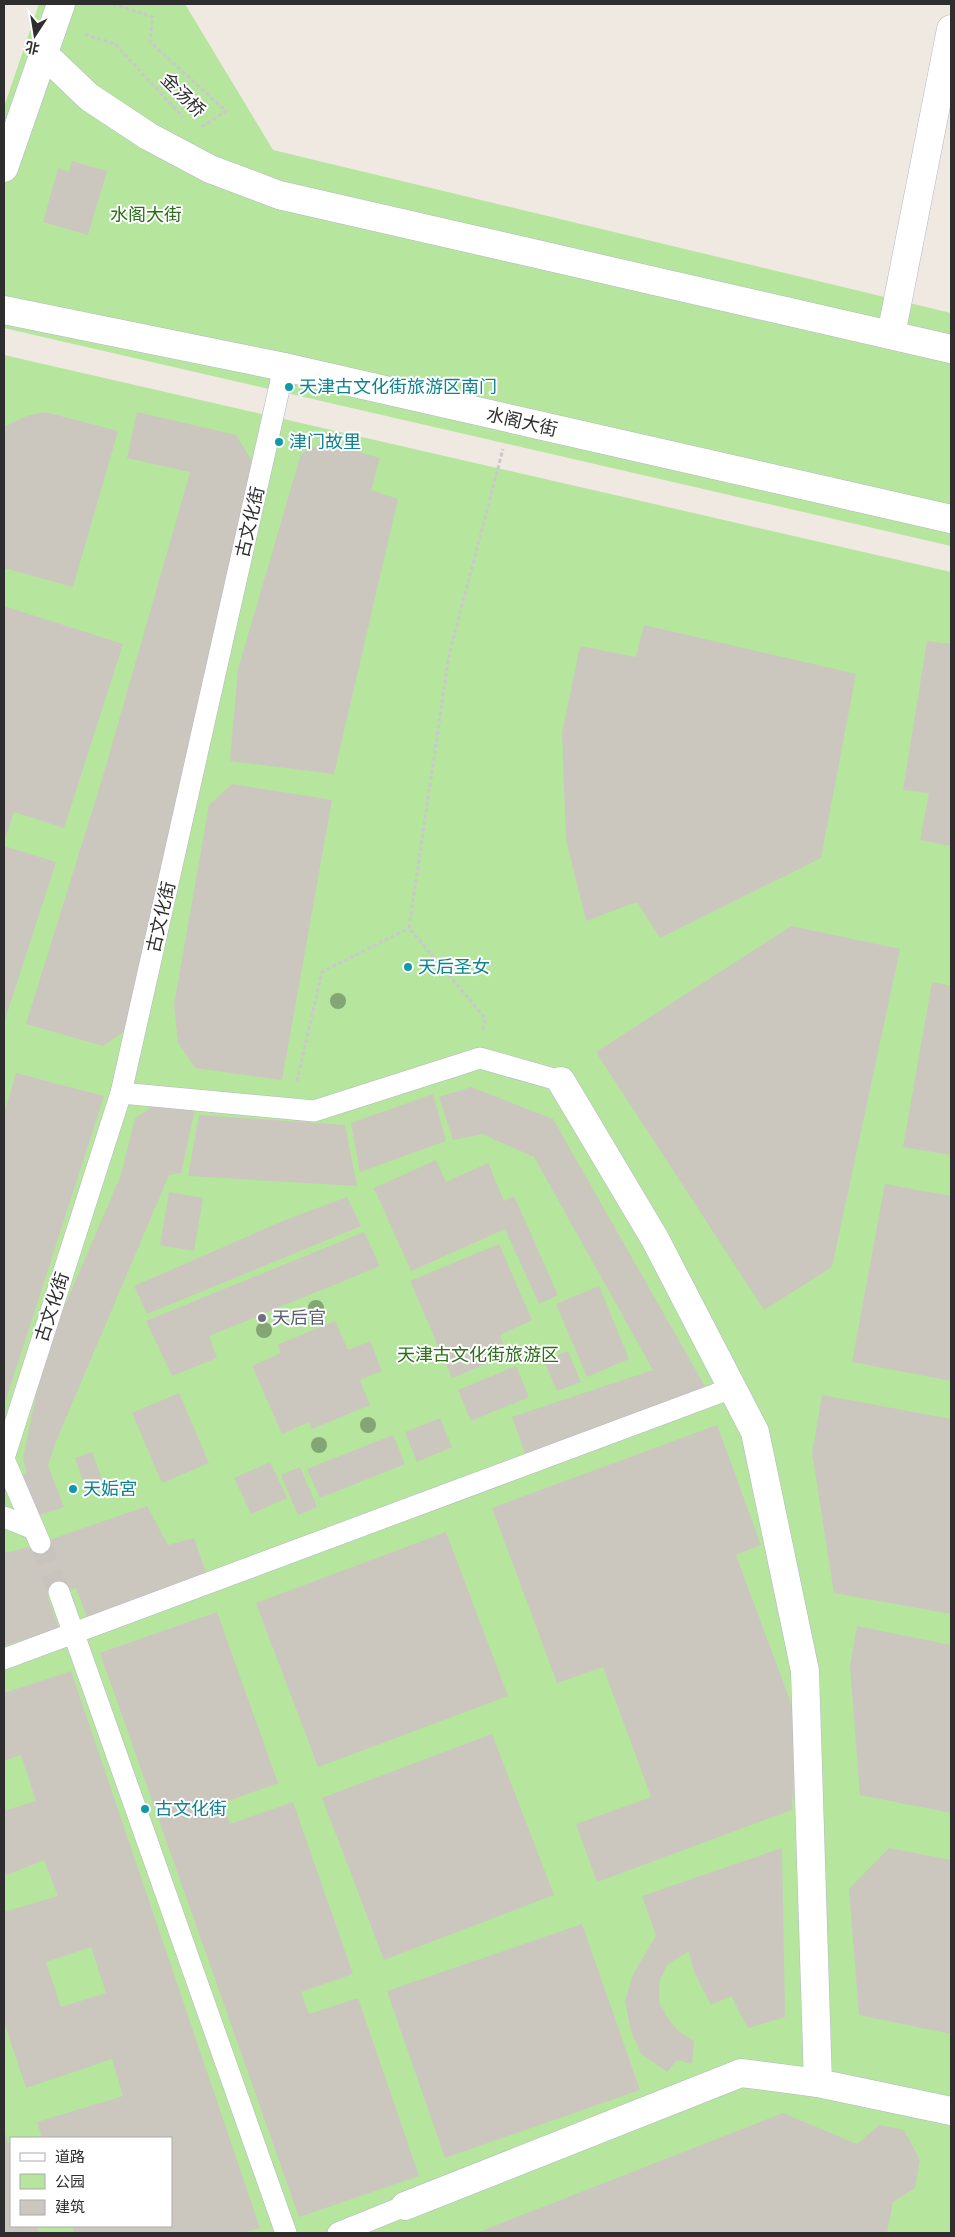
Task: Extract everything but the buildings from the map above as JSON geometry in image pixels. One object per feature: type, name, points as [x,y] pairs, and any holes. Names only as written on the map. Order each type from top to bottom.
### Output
[{"type":"street","points":[[4,168],[57,14]]},
{"type":"street","points":[[891,335],[951,28]]},
{"type":"street","points":[[44,54],[89,97],[148,136],[210,169],[279,195],[951,349]]},
{"type":"street","name":"水阁大街","points":[[4,310],[284,367],[951,519]]},
{"type":"street","name":"古文化街","points":[[4,1517],[37,1536],[4,1458],[121,1093],[284,367]]},
{"type":"street","points":[[121,1093],[314,1111],[480,1058],[561,1080],[655,1239],[755,1432],[805,1671],[818,2083]]},
{"type":"street","points":[[4,1659],[732,1388]]},
{"type":"street","points":[[59,1592],[286,2233]]},
{"type":"street","points":[[338,2233],[741,2073],[818,2083],[951,2111]]},
{"type":"path","name":"金汤桥","points":[[113,4],[154,17],[150,42],[226,111],[196,131]]},
{"type":"path","name":"金汤桥","points":[[57,14],[115,44],[189,124]]},
{"type":"path","points":[[480,1058],[485,1018],[409,928],[449,656],[511,420]]},
{"type":"path","points":[[291,1109],[322,972],[409,928]]},
{"type":"green space","name":"水阁大街","points":[[39,4],[185,4],[273,150],[951,313],[951,546],[4,328],[4,107]]},
{"type":"green space","name":"天津古文化街旅游区","points":[[4,355],[951,572],[951,2233],[4,2233]]},
{"type":"tunnel","points":[[40,1543],[59,1592]]},
{"type":"place","name":"天津古文化街旅游区南门","points":[[289,387]]},
{"type":"place","name":"津门故里","points":[[279,442]]},
{"type":"place","name":"天后圣女","points":[[408,967]]},
{"type":"place","name":"天后官","points":[[262,1318]]},
{"type":"place","name":"天姤宮","points":[[73,1489]]},
{"type":"place","name":"古文化街","points":[[145,1809]]}]
